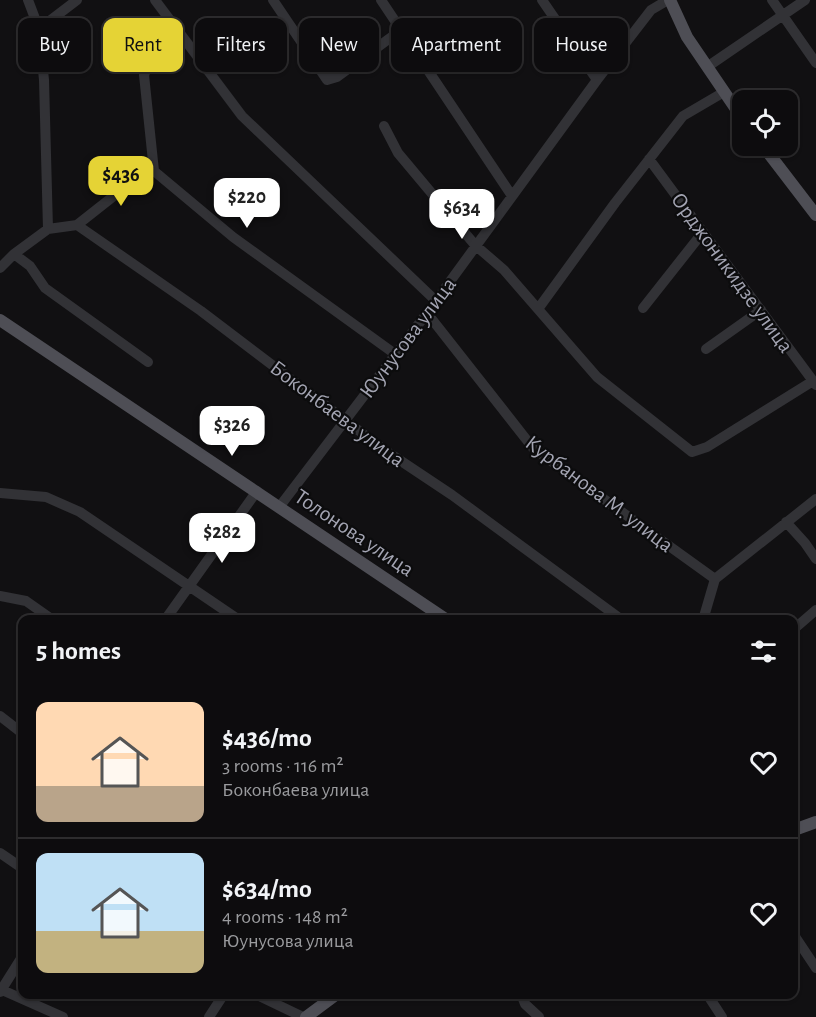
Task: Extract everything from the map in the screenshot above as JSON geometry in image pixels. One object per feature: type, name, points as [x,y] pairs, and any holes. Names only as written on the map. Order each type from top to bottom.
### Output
[{"type":"main road","points":[[669,0],[687,37],[732,104]]},
{"type":"main road","points":[[772,156],[816,215]]},
{"type":"main road","name":"Толонова улица","points":[[0,320],[440,615]]},
{"type":"main road","points":[[798,829],[816,822]]},
{"type":"main road","points":[[304,1017],[329,999]]},
{"type":"street","points":[[28,0],[35,18]]},
{"type":"street","points":[[53,18],[77,0]]},
{"type":"street","points":[[155,0],[167,18]]},
{"type":"street","points":[[273,0],[327,80],[337,77],[391,37]]},
{"type":"street","points":[[381,0],[393,18]]},
{"type":"street","points":[[542,0],[597,80]]},
{"type":"street","points":[[645,0],[651,10]]},
{"type":"street","name":"Юунусова улица","points":[[280,506],[436,301],[597,80],[651,10],[669,0]]},
{"type":"street","points":[[772,0],[816,63]]},
{"type":"street","points":[[707,67],[805,0]]},
{"type":"street","points":[[183,39],[242,116],[436,301]]},
{"type":"street","points":[[43,72],[48,229]]},
{"type":"street","points":[[145,72],[154,171],[233,237],[395,354]]},
{"type":"street","points":[[429,72],[512,196]]},
{"type":"street","points":[[537,309],[683,116],[723,92]]},
{"type":"street","points":[[384,126],[398,153],[475,245],[504,270],[597,377],[692,452],[707,447],[814,383]]},
{"type":"street","name":"Орджоникидзе улица","points":[[649,159],[814,383]]},
{"type":"street","points":[[0,268],[14,254],[48,229],[77,225],[129,184],[154,171]]},
{"type":"street","name":"Боконбаева улица","points":[[77,225],[201,311],[346,420],[615,615]]},
{"type":"street","points":[[643,308],[703,232]]},
{"type":"street","points":[[14,254],[30,266],[45,288],[148,362]]},
{"type":"street","points":[[706,349],[761,310]]},
{"type":"street","name":"Курбанова М. улица","points":[[427,313],[533,448],[715,579]]},
{"type":"street","points":[[168,615],[257,491]]},
{"type":"street","points":[[0,493],[46,497],[80,512],[232,615]]},
{"type":"street","points":[[705,615],[715,579],[816,499]]},
{"type":"street","points":[[786,522],[806,543],[816,559]]},
{"type":"street","points":[[0,596],[26,601],[46,615]]},
{"type":"street","points":[[798,626],[816,610]]},
{"type":"street","points":[[0,716],[18,730]]},
{"type":"street","points":[[0,853],[18,865]]},
{"type":"street","points":[[798,941],[816,968]]},
{"type":"street","points":[[18,963],[1,990],[18,997]]},
{"type":"street","points":[[22,999],[63,1017]]},
{"type":"street","points":[[209,1017],[221,999]]},
{"type":"street","points":[[266,999],[304,1017]]},
{"type":"street","points":[[523,999],[525,1004],[539,1017]]},
{"type":"street","points":[[710,999],[722,1017]]}]
